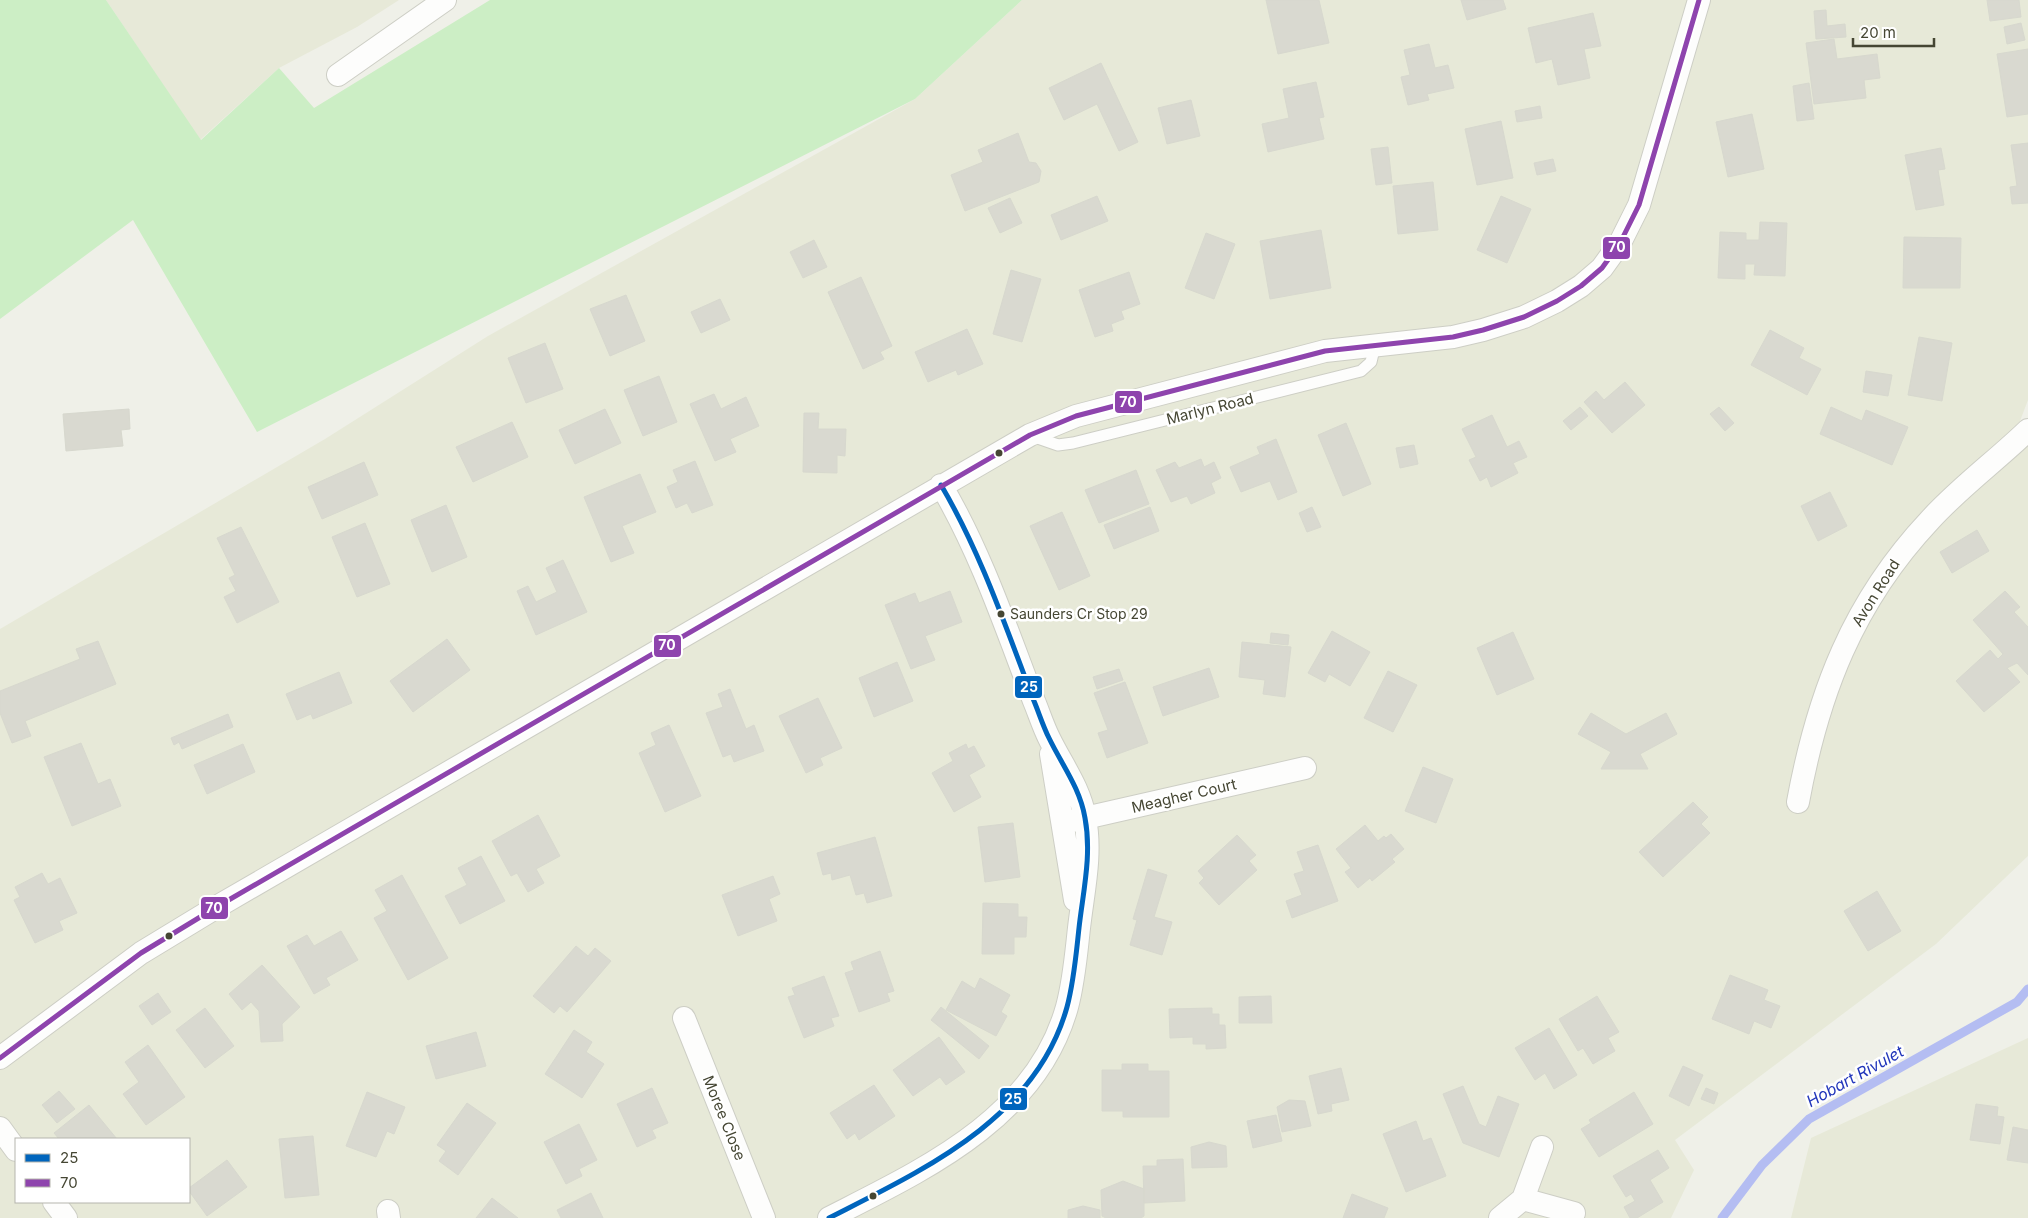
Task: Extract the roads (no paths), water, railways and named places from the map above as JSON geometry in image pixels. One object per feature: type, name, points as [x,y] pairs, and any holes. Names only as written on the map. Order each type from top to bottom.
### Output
[{"type":"street","points":[[338,75],[445,0]]},
{"type":"street","name":"Marlyn Road","points":[[0,1058],[157,943],[941,485],[1030,435],[1076,416],[1325,351],[1453,337],[1524,318],[1557,301],[1581,286],[1602,268],[1620,243],[1639,205],[1699,0]]},
{"type":"street","name":"Avon Road","points":[[1798,802],[1808,749],[1823,696],[1862,612],[1903,550],[1931,518],[2028,430]]},
{"type":"street","points":[[829,1218],[929,1166],[1007,1107],[1034,1075],[1054,1042],[1066,1009],[1075,973],[1087,856],[1085,819],[1074,784],[1048,738],[981,565],[941,485]]},
{"type":"street","points":[[1048,738],[1079,926]]},
{"type":"street","name":"Meagher Court","points":[[1063,823],[1306,768]]},
{"type":"street","name":"Moree Close","points":[[684,1018],[764,1218]]},
{"type":"street","points":[[0,1128],[15,1149]]},
{"type":"street","points":[[1500,1218],[1523,1199],[1542,1147]]},
{"type":"street","points":[[1523,1199],[1574,1213]]},
{"type":"street","points":[[55,1203],[66,1218]]},
{"type":"waterway","name":"Hobart Rivulet","points":[[1722,1218],[1762,1165],[1809,1119],[2017,1002],[2028,989]]},
{"type":"place","name":"Saunders Cr Stop 29","points":[[1001,614]]}]
